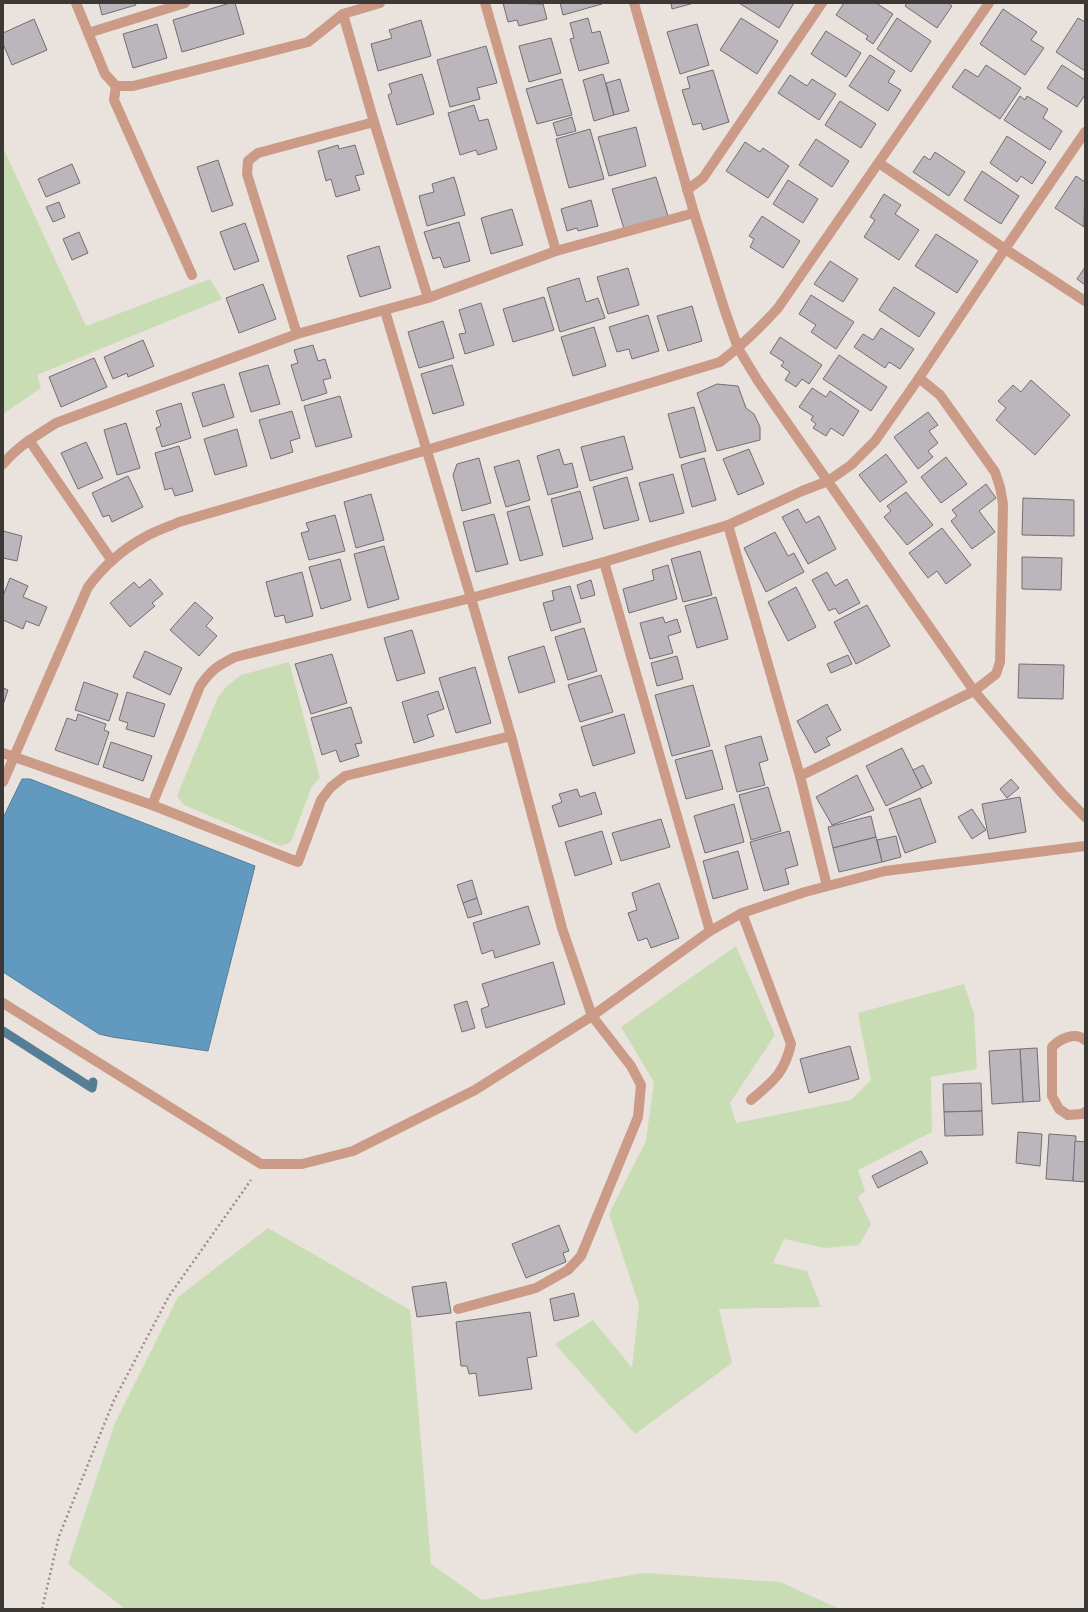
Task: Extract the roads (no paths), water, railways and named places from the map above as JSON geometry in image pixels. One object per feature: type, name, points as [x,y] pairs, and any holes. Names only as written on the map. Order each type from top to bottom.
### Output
[{"type":"street","points":[[76,3],[105,74],[116,86],[133,86],[308,42],[343,14],[380,3]]},
{"type":"street","points":[[88,33],[185,3]]},
{"type":"street","points":[[485,3],[556,251]]},
{"type":"street","points":[[634,3],[694,213],[725,312],[738,348],[758,381],[974,691],[1061,792],[1085,817]]},
{"type":"street","points":[[688,190],[703,178],[822,3]]},
{"type":"street","points":[[3,782],[88,587],[98,574],[112,561],[144,537],[179,522],[427,450],[720,362],[738,348],[762,327],[778,308],[990,3]]},
{"type":"street","points":[[343,14],[374,122],[428,298]]},
{"type":"street","points":[[116,86],[114,100],[192,276]]},
{"type":"street","points":[[297,334],[247,174],[248,161],[258,153],[374,122]]},
{"type":"street","points":[[152,805],[200,686],[209,673],[234,657],[471,598],[604,562],[728,525],[802,491],[828,481],[851,465],[875,441],[1085,132]]},
{"type":"street","points":[[879,163],[1005,249],[1085,301]]},
{"type":"street","points":[[3,464],[12,454],[29,440],[56,423],[297,334],[428,298],[556,251],[694,213]]},
{"type":"street","points":[[385,311],[511,736],[562,928],[592,1016],[631,1066],[641,1086],[638,1117],[581,1256],[568,1270],[536,1288],[458,1309]]},
{"type":"street","points":[[800,776],[974,691],[996,674],[1000,662],[1003,504],[1000,487],[995,472],[940,395],[919,378]]},
{"type":"street","points":[[29,440],[112,561]]},
{"type":"street","points":[[728,525],[800,776],[827,886]]},
{"type":"street","points":[[604,562],[710,931]]},
{"type":"street","points":[[3,753],[152,805],[298,862],[320,800],[331,787],[345,776],[511,736]]},
{"type":"street","points":[[3,1003],[261,1164],[302,1164],[353,1151],[475,1090],[592,1016],[710,931],[742,913],[805,892],[885,871],[1085,846]]},
{"type":"street","points":[[742,913],[791,1044],[787,1061],[774,1080],[750,1100]]},
{"type":"street","points":[[1085,1040],[1082,1038],[1072,1037],[1061,1039],[1052,1047],[1052,1096],[1059,1109],[1068,1115],[1082,1114],[1085,1112]]},
{"type":"water","points":[[22,779],[30,779],[255,866],[208,1051],[99,1034],[3,972],[3,818]]},
{"type":"waterway","points":[[3,1031],[92,1088],[93,1082]]}]
